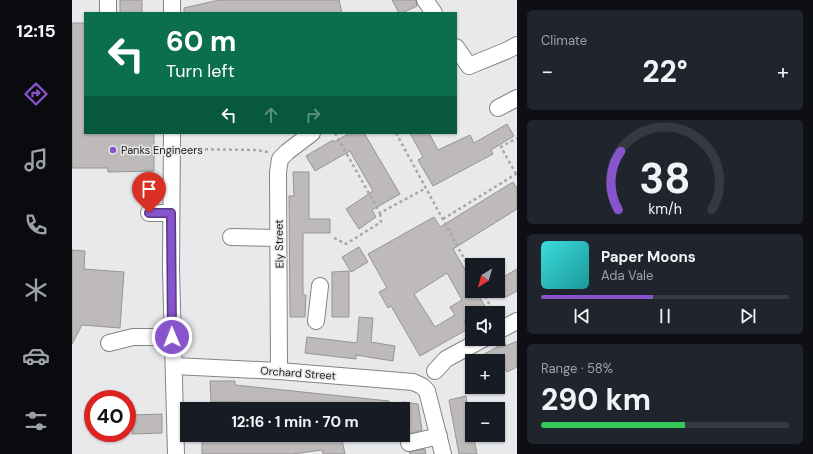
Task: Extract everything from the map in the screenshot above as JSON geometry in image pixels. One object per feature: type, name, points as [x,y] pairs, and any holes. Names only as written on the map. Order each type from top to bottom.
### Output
[{"type":"street","points":[[108,0],[108,12]]},
{"type":"street","points":[[172,0],[172,12]]},
{"type":"street","points":[[425,0],[433,12]]},
{"type":"street","points":[[457,49],[468,66],[517,45]]},
{"type":"street","points":[[498,108],[517,98]]},
{"type":"street","points":[[280,159],[311,134]]},
{"type":"street","points":[[172,140],[172,337],[176,454]]},
{"type":"street","name":"Ely Street","points":[[279,371],[278,172],[280,159]]},
{"type":"street","points":[[149,213],[171,213]]},
{"type":"street","points":[[231,237],[278,238]]},
{"type":"street","points":[[316,321],[320,286]]},
{"type":"street","points":[[505,327],[517,321]]},
{"type":"street","points":[[109,342],[133,337],[172,337]]},
{"type":"street","points":[[436,371],[446,359],[470,346]]},
{"type":"street","name":"Orchard Street","points":[[174,366],[279,371],[413,382],[422,386],[427,391],[439,436]]},
{"type":"street","points":[[408,443],[439,436],[443,454]]},
{"type":"path","points":[[334,238],[346,244],[381,222],[380,213],[336,134]]},
{"type":"path","points":[[397,134],[465,260]]},
{"type":"path","points":[[443,219],[516,175],[501,147],[517,138]]},
{"type":"path","points":[[172,140],[200,150],[256,150],[269,152],[280,159]]},
{"type":"path","points":[[380,213],[426,188]]},
{"type":"building","points":[[120,0],[142,0],[142,12],[120,12]]},
{"type":"building","points":[[219,0],[339,0],[342,12],[184,12],[184,8]]},
{"type":"building","points":[[392,0],[416,0],[417,6],[404,12],[398,12]]},
{"type":"building","name":"Panks Engineers","points":[[72,23],[84,23],[84,134],[154,134],[154,171],[108,172],[108,168],[72,168]]},
{"type":"building","points":[[507,124],[514,136],[491,150],[493,154],[433,186],[418,160],[423,157],[411,134],[430,134],[438,150],[470,135],[474,143]]},
{"type":"building","points":[[348,134],[365,134],[400,194],[372,210],[376,217],[359,229],[346,209],[373,191],[350,151],[315,171],[306,156],[333,140],[334,142]]},
{"type":"building","points":[[293,172],[309,172],[309,219],[330,219],[330,233],[303,233],[303,295],[306,295],[305,317],[290,317],[289,196],[294,196]]},
{"type":"building","points":[[513,182],[517,188],[517,209],[453,249],[465,269],[465,298],[480,298],[485,306],[465,306],[465,331],[420,356],[391,306],[388,308],[379,292],[387,288],[368,254],[434,217],[440,227]],"holes":[[[447,273],[462,300],[450,307],[455,315],[435,327],[414,294]]]},
{"type":"building","points":[[359,247],[368,262],[351,272],[342,257]]},
{"type":"building","points":[[72,250],[85,251],[84,269],[124,272],[120,328],[82,325],[72,344]]},
{"type":"building","points":[[517,269],[517,291],[506,297],[505,295],[505,276]]},
{"type":"building","points":[[349,271],[349,317],[332,317],[332,272]]},
{"type":"building","points":[[359,317],[373,318],[371,342],[395,346],[393,361],[356,355],[356,359],[305,353],[307,337],[357,343]]},
{"type":"building","points":[[517,341],[517,367],[507,372],[505,369],[505,354],[484,354],[499,346],[505,346],[505,343],[506,346]]},
{"type":"building","points":[[210,381],[235,381],[235,385],[389,401],[389,402],[211,402]]},
{"type":"building","points":[[466,396],[465,442],[474,442],[477,454],[459,454],[449,400]]},
{"type":"building","points":[[410,403],[418,404],[422,430],[410,434]]},
{"type":"building","points":[[162,414],[162,433],[136,434],[136,415]]},
{"type":"building","points":[[202,442],[342,442],[345,454],[323,454],[322,450],[293,454],[202,454]]},
{"type":"building","points":[[425,449],[426,454],[410,454],[409,452]]},
{"type":"place","name":"Panks Engineers","points":[[113,150]]},
{"type":"route","points":[[149,213],[171,213],[172,337]]}]
